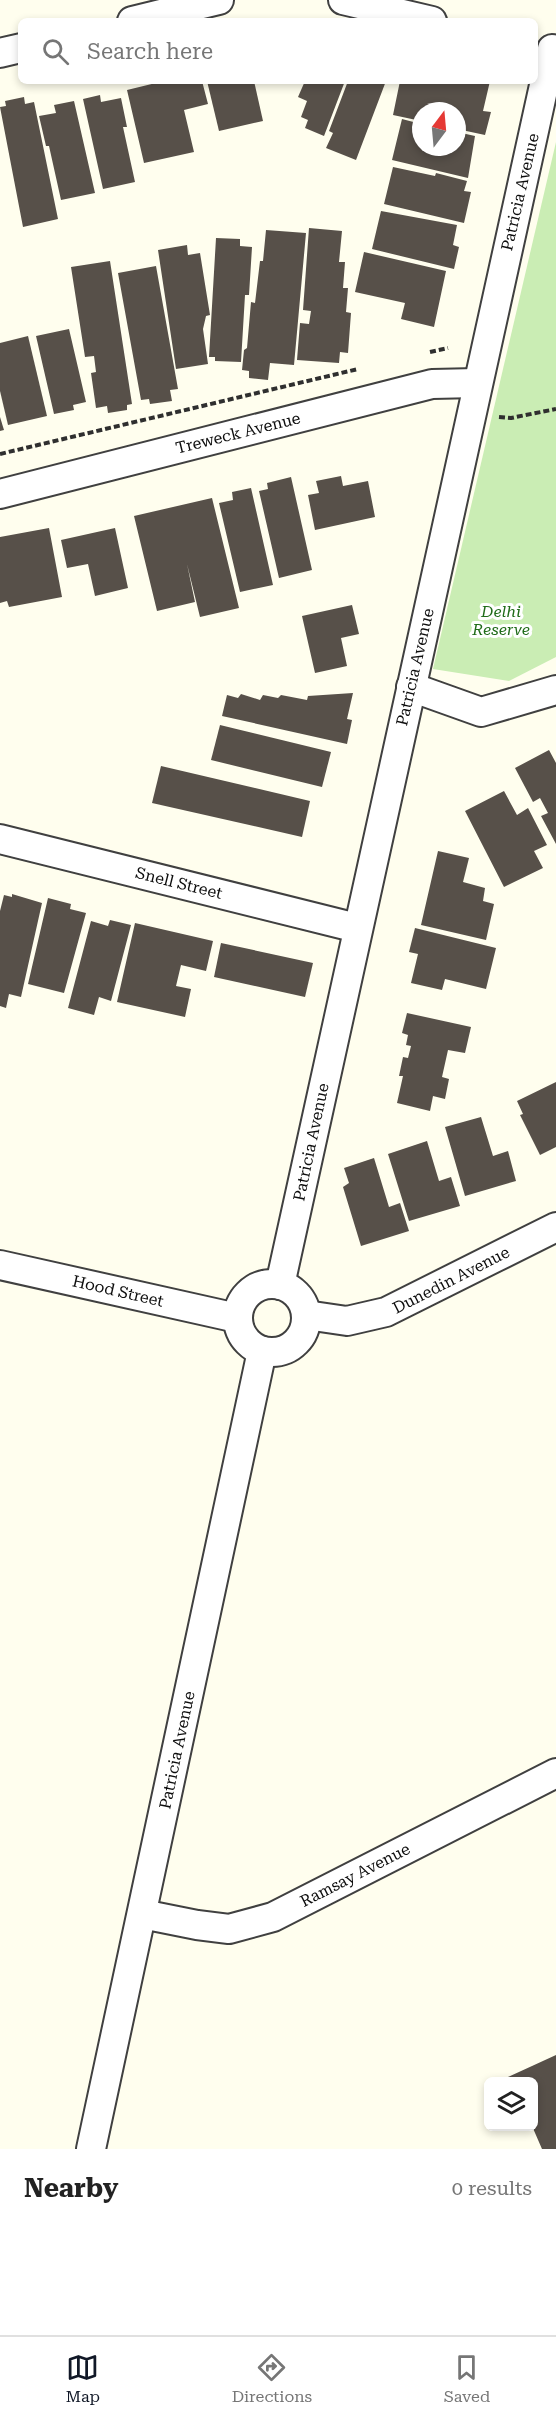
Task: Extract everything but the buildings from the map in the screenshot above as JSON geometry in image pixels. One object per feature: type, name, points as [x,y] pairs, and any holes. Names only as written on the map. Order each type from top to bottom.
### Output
[{"type":"street","points":[[144,18],[219,0]]},
{"type":"street","points":[[343,0],[419,18]]},
{"type":"street","name":"Patricia Avenue","points":[[280,1285],[548,48]]},
{"type":"street","points":[[0,53],[18,49]]},
{"type":"street","name":"Treweck Avenue","points":[[0,494],[432,384],[477,382]]},
{"type":"street","points":[[411,687],[481,712],[556,690]]},
{"type":"street","name":"Snell Street","points":[[0,838],[357,928]]},
{"type":"street","name":"Dunedin Avenue","points":[[306,1315],[347,1321],[386,1312],[556,1227]]},
{"type":"street","name":"Hood Street","points":[[0,1264],[237,1318]]},
{"type":"street","points":[[264,1284],[280,1285],[296,1293],[303,1303],[306,1315],[305,1329],[297,1342],[287,1349],[276,1353],[262,1351],[250,1345],[240,1334],[237,1318],[242,1300],[252,1289],[264,1284]]},
{"type":"street","name":"Patricia Avenue","points":[[91,2149],[262,1351]]},
{"type":"street","name":"Ramsay Avenue","points":[[142,1914],[229,1929],[273,1917],[556,1773]]},
{"type":"path","points":[[425,354],[448,348]]},
{"type":"path","points":[[0,454],[368,367]]},
{"type":"path","points":[[492,416],[511,418],[556,409]]},
{"type":"green space","name":"Delhi Reserve","points":[[556,142],[556,657],[509,681],[433,669]]}]
